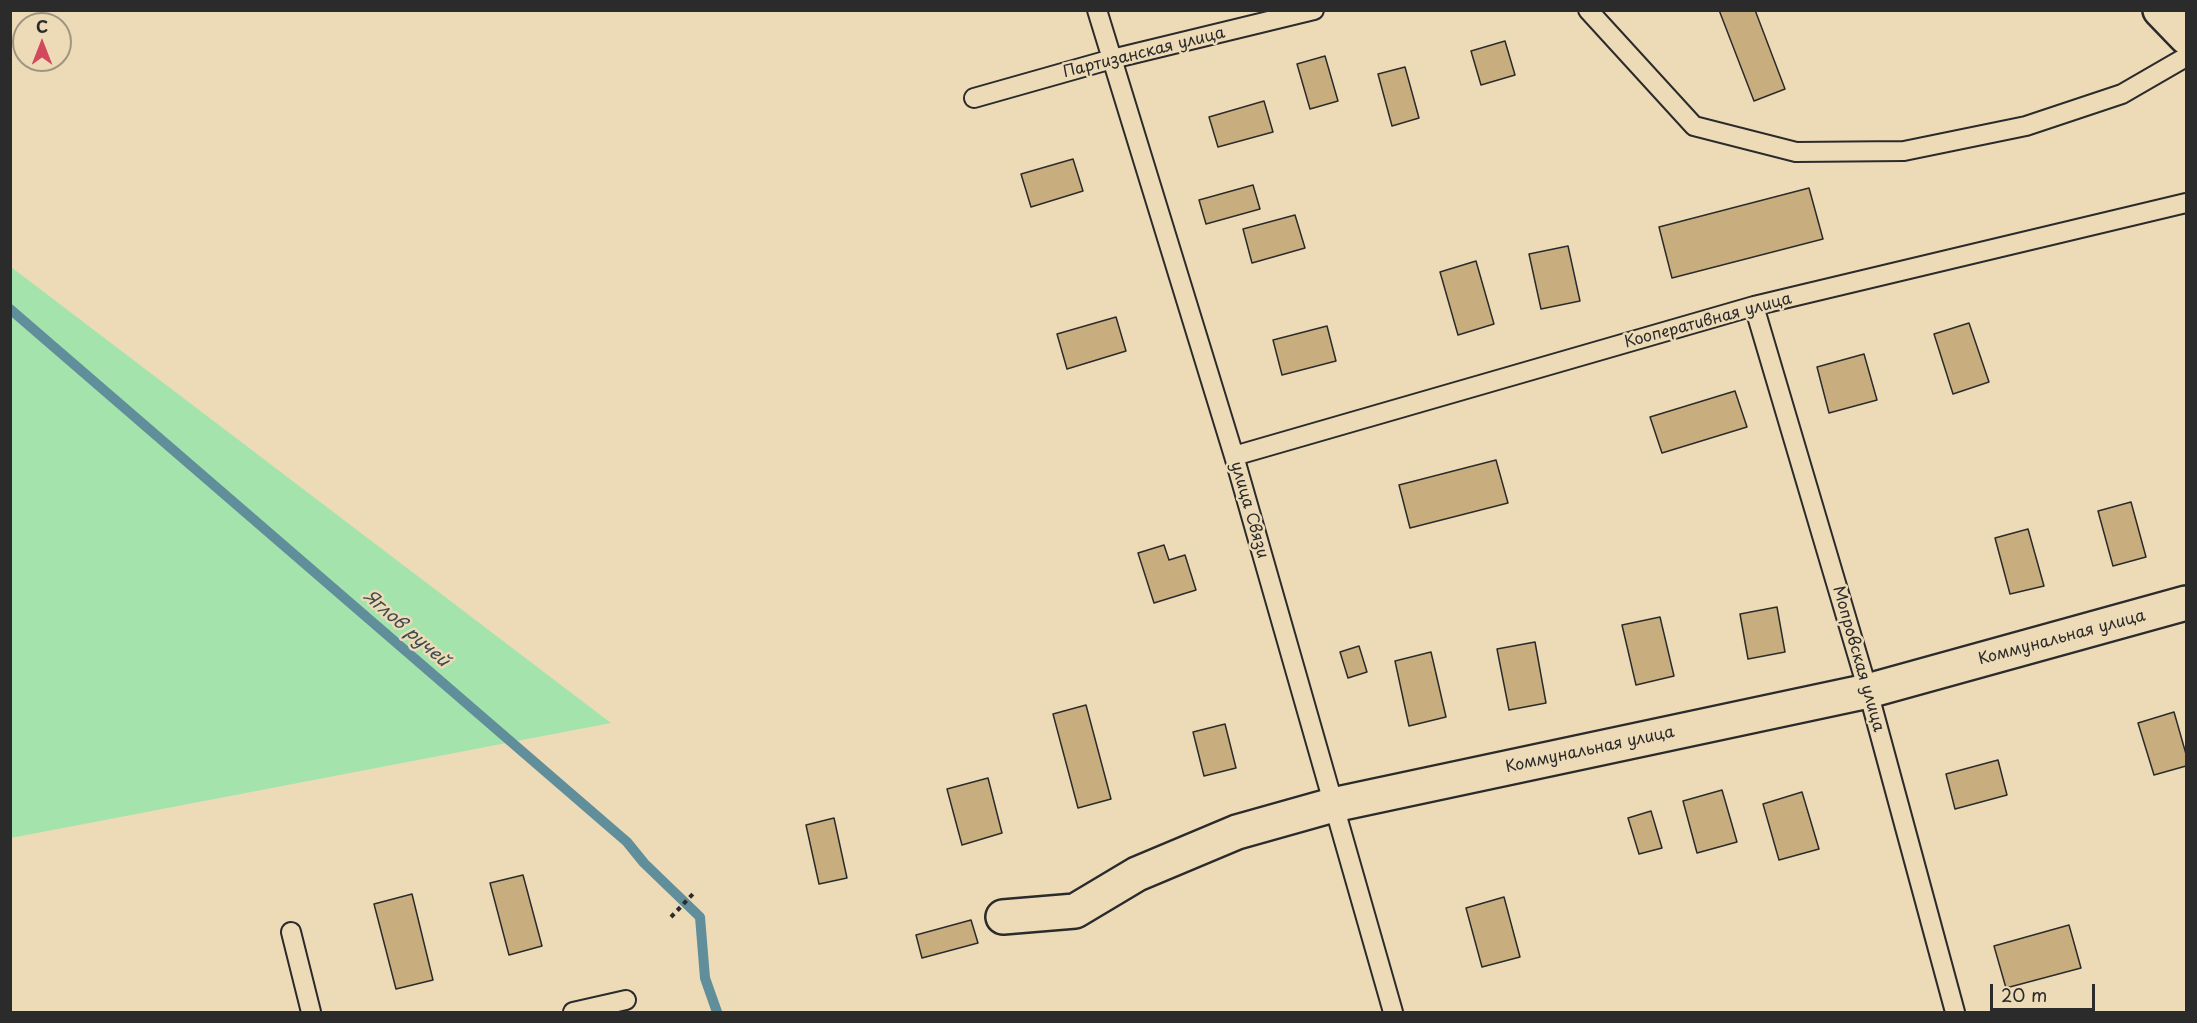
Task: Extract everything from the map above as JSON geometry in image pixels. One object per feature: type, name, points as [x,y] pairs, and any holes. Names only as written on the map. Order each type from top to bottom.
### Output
[{"type":"street","points":[[2160,10],[2187,37]]},
{"type":"street","name":"Коммунальная улица","points":[[1003,917],[1075,911],[1137,874],[1237,832],[1332,805],[1868,691],[2187,603]]},
{"type":"lane","name":"улица Связи","points":[[1097,10],[1234,456],[1393,1012]]},
{"type":"lane","name":"Партизанская улица","points":[[974,98],[1112,59],[1314,10]]},
{"type":"lane","points":[[1588,10],[1695,126],[1796,152],[1904,151],[2026,126],[2122,94],[2187,57]]},
{"type":"lane","name":"Кооперативная улица","points":[[1234,456],[1754,306],[2187,203]]},
{"type":"lane","name":"Мопровская улица","points":[[1754,306],[1868,691],[1955,1012]]},
{"type":"lane","points":[[291,932],[311,1012]]},
{"type":"lane","points":[[573,1012],[626,1000]]},
{"type":"path","points":[[671,917],[693,894]]},
{"type":"green space","points":[[11,267],[611,723],[11,838]]},
{"type":"building","points":[[1719,10],[1755,10],[1785,89],[1754,101]]},
{"type":"building","points":[[1505,41],[1515,75],[1481,85],[1471,51]]},
{"type":"building","points":[[1325,56],[1338,101],[1310,109],[1297,64]]},
{"type":"building","points":[[1405,67],[1419,118],[1392,126],[1378,74]]},
{"type":"building","points":[[1264,101],[1273,132],[1218,147],[1209,117]]},
{"type":"building","points":[[1073,159],[1083,191],[1031,207],[1021,174]]},
{"type":"building","points":[[1253,185],[1260,209],[1206,224],[1199,200]]},
{"type":"building","points":[[1809,188],[1823,239],[1672,278],[1659,227]]},
{"type":"building","points":[[1295,215],[1305,248],[1252,263],[1243,229]]},
{"type":"building","points":[[1568,246],[1580,301],[1541,309],[1529,254]]},
{"type":"building","points":[[1476,261],[1494,324],[1458,335],[1440,272]]},
{"type":"building","points":[[1116,317],[1126,351],[1067,369],[1057,334]]},
{"type":"building","points":[[1969,323],[1989,382],[1953,394],[1934,334]]},
{"type":"building","points":[[1327,326],[1336,361],[1282,375],[1273,340]]},
{"type":"building","points":[[1864,354],[1877,400],[1829,413],[1817,367]]},
{"type":"building","points":[[1735,391],[1747,427],[1662,453],[1650,417]]},
{"type":"building","points":[[1496,460],[1508,503],[1410,528],[1399,485]]},
{"type":"building","points":[[2131,502],[2146,557],[2113,566],[2098,511]]},
{"type":"building","points":[[2028,529],[2044,586],[2010,594],[1995,538]]},
{"type":"building","points":[[1164,545],[1169,560],[1185,555],[1196,590],[1154,603],[1138,553]]},
{"type":"building","points":[[1777,607],[1785,652],[1748,659],[1740,614]]},
{"type":"building","points":[[1660,617],[1674,676],[1636,685],[1622,625]]},
{"type":"building","points":[[1535,642],[1546,703],[1509,710],[1497,649]]},
{"type":"building","points":[[1359,646],[1367,672],[1348,678],[1340,652]]},
{"type":"building","points":[[1431,652],[1446,717],[1409,726],[1395,661]]},
{"type":"building","points":[[1086,705],[1111,799],[1078,808],[1053,714]]},
{"type":"building","points":[[2174,712],[2186,754],[2186,766],[2154,775],[2138,723]]},
{"type":"building","points":[[1225,724],[1236,768],[1204,776],[1193,732]]},
{"type":"building","points":[[1998,760],[2007,795],[1955,809],[1946,774]]},
{"type":"building","points":[[988,778],[1002,833],[962,845],[947,789]]},
{"type":"building","points":[[1722,790],[1737,842],[1697,853],[1683,801]]},
{"type":"building","points":[[1802,792],[1819,849],[1779,860],[1763,804]]},
{"type":"building","points":[[1651,811],[1662,848],[1639,854],[1628,818]]},
{"type":"building","points":[[834,818],[847,878],[819,884],[806,825]]},
{"type":"building","points":[[523,875],[542,946],[509,955],[490,883]]},
{"type":"building","points":[[412,894],[433,980],[396,989],[374,904]]},
{"type":"building","points":[[1504,897],[1520,957],[1482,967],[1466,908]]},
{"type":"building","points":[[971,920],[978,943],[922,958],[916,935]]},
{"type":"building","points":[[2069,925],[2081,968],[2006,988],[1994,946]]},
{"type":"waterway","name":"Яглов ручей","points":[[10,309],[627,842],[644,863],[700,917],[705,978],[717,1012]]}]
